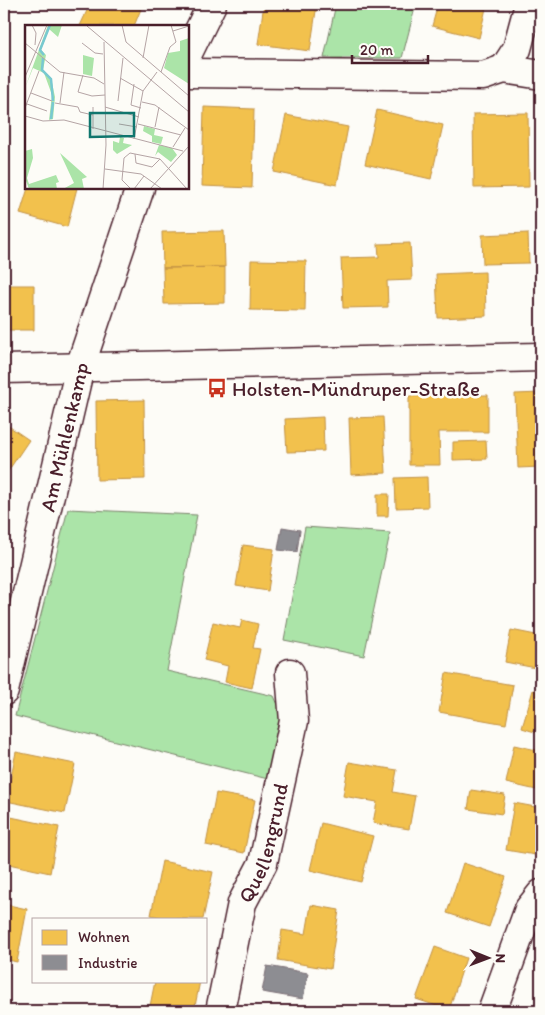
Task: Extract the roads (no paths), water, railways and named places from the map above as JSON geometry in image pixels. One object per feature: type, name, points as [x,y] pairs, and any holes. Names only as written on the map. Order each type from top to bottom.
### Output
[{"type":"street","points":[[189,51],[212,4]]},
{"type":"street","points":[[504,69],[517,49],[529,4]]},
{"type":"street","points":[[189,73],[483,76],[504,69],[541,75]]},
{"type":"street","name":"Am Mühlenkamp","points":[[4,691],[80,368],[140,189]]},
{"type":"street","points":[[4,369],[541,357]]},
{"type":"street","name":"Quellengrund","points":[[220,1011],[242,904],[263,863],[294,721],[290,673]]},
{"type":"street","points":[[492,1011],[529,909],[541,894]]},
{"type":"place","name":"Holsten-Mündruper-Straße","points":[[217,388]]}]
